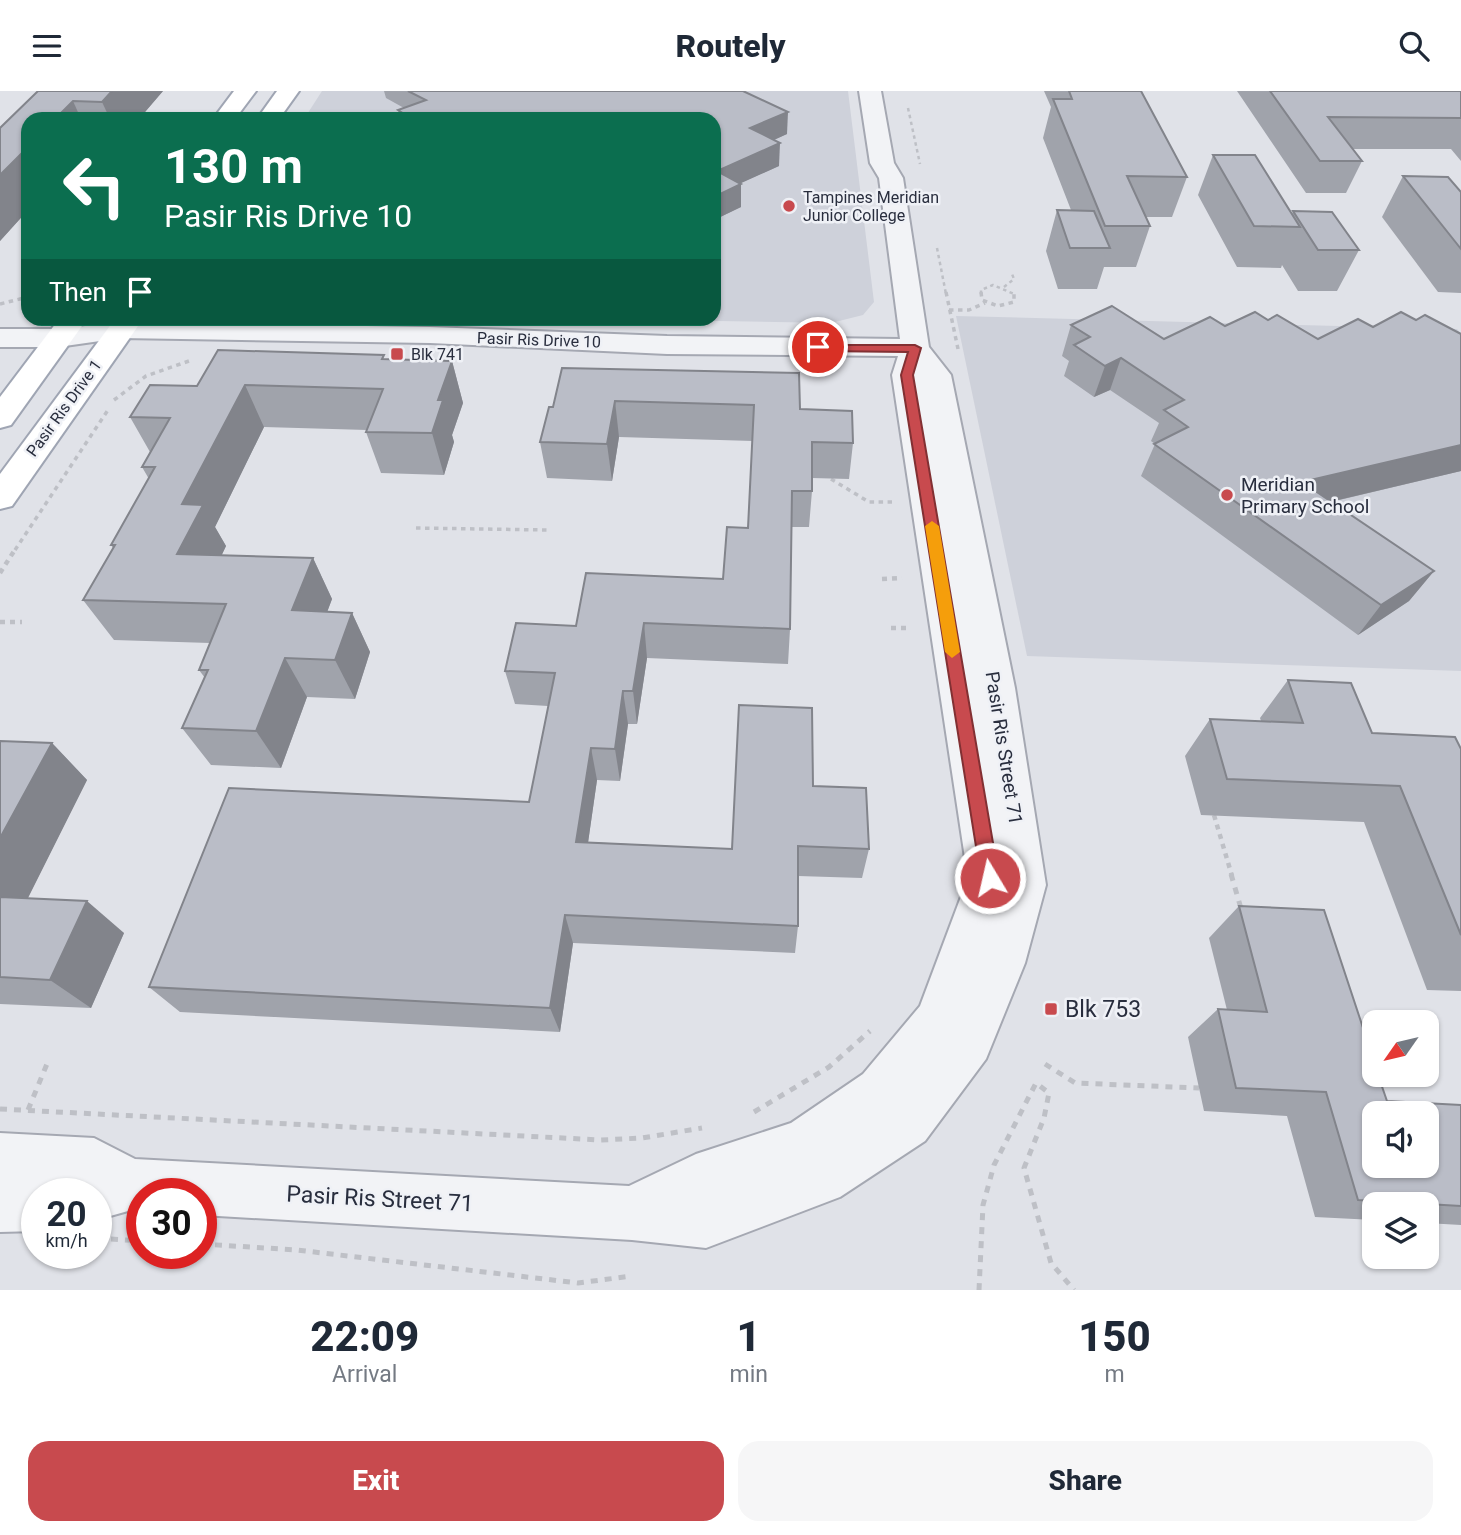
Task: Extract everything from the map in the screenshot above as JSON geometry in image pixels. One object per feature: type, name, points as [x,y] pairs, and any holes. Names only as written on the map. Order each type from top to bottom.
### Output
[{"type":"main road","points":[[229,112],[245,91]]},
{"type":"main road","points":[[273,112],[288,91]]},
{"type":"main road","name":"Pasir Ris Drive 1","points":[[0,498],[124,326]]},
{"type":"main road","points":[[0,418],[65,328]]},
{"type":"street","name":"Pasir Ris Street 71","points":[[112,1206],[632,1213],[696,1179],[805,1145],[881,1093],[939,1021],[990,878],[907,375],[915,348],[891,178],[882,163],[870,91]]},
{"type":"street","name":"Pasir Ris Street 71","points":[[885,91],[898,163],[891,178]]},
{"type":"street","points":[[0,314],[21,314]]},
{"type":"street","name":"Pasir Ris Drive 10","points":[[0,338],[95,326]]},
{"type":"street","name":"Pasir Ris Drive 10","points":[[180,326],[667,345],[915,348]]},
{"type":"street","name":"Pasir Ris Street 71","points":[[0,1159],[94,1164],[100,1178]]},
{"type":"street","points":[[0,1205],[21,1204]]},
{"type":"path","points":[[906,103],[921,165]]},
{"type":"path","points":[[936,244],[961,362]]},
{"type":"path","points":[[1004,287],[1014,279],[1012,274]]},
{"type":"path","points":[[1004,287],[1014,292],[1014,302],[1004,306],[986,302],[980,297],[984,288],[1004,287]]},
{"type":"path","points":[[0,304],[21,299]]},
{"type":"path","points":[[949,310],[969,310],[986,302]]},
{"type":"path","points":[[0,573],[116,397],[146,376]]},
{"type":"path","points":[[831,479],[869,502],[894,502]]},
{"type":"path","points":[[416,528],[548,530]]},
{"type":"path","points":[[0,622],[22,622]]},
{"type":"path","points":[[1214,815],[1243,915]]},
{"type":"path","points":[[748,1115],[830,1067],[879,1022]]},
{"type":"path","points":[[32,1098],[49,1059]]},
{"type":"path","points":[[1045,1064],[1075,1083],[1199,1088]]},
{"type":"path","points":[[979,1290],[983,1205],[994,1165],[1036,1083],[1049,1093],[1044,1118],[1024,1168],[1051,1263],[1074,1290]]},
{"type":"path","points":[[0,1109],[601,1140],[642,1138],[713,1125]]},
{"type":"path","points":[[112,1207],[126,1223]]},
{"type":"path","points":[[217,1245],[296,1250],[578,1283],[632,1276]]},
{"type":"shaded area","name":"Tampines Meridian Junior College","points":[[322,91],[848,91],[874,302],[863,315],[831,323],[721,321],[721,112],[308,112]]},
{"type":"shaded area","name":"Meridian Primary School","points":[[956,316],[1457,329],[1461,334],[1461,671],[1027,656]]},
{"type":"building","points":[[38,91],[112,91],[102,102],[73,101],[62,112],[21,112],[21,154],[0,175],[0,128]]},
{"type":"building","points":[[408,91],[743,91],[788,112],[750,128],[780,143],[721,169],[721,112],[398,110],[426,100]]},
{"type":"building","points":[[1069,91],[1141,91],[1187,177],[1127,176],[1150,226],[1105,226],[1053,99],[1072,99]]},
{"type":"building","points":[[1270,91],[1461,91],[1461,118],[1328,117],[1362,161],[1320,161]]},
{"type":"building","points":[[1213,155],[1255,155],[1300,227],[1254,226]]},
{"type":"building","points":[[721,173],[741,184],[721,194]]},
{"type":"building","points":[[1403,176],[1448,177],[1461,192],[1461,249]]},
{"type":"building","points":[[1057,210],[1094,211],[1110,248],[1070,248]]},
{"type":"building","points":[[1293,211],[1332,212],[1359,250],[1318,250]]},
{"type":"building","points":[[1112,306],[1164,339],[1210,317],[1225,326],[1255,312],[1268,320],[1277,315],[1318,339],[1358,319],[1373,327],[1401,312],[1416,320],[1425,315],[1461,334],[1461,445],[1302,482],[1434,571],[1381,605],[1154,444],[1188,427],[1164,410],[1184,400],[1121,358],[1105,366],[1074,345],[1090,337],[1071,325]]},
{"type":"building","points":[[218,350],[384,355],[382,359],[452,361],[438,400],[443,400],[432,433],[366,432],[383,389],[245,385],[182,504],[203,505],[177,554],[313,558],[292,610],[352,613],[335,660],[285,658],[256,731],[182,728],[208,670],[199,670],[226,604],[83,600],[155,467],[142,467],[170,418],[130,417],[150,385],[197,386]]},
{"type":"building","points":[[562,368],[799,373],[800,409],[852,411],[853,443],[812,442],[812,491],[792,491],[790,629],[644,623],[633,691],[623,691],[615,749],[591,748],[576,842],[732,849],[739,705],[812,708],[813,786],[866,788],[869,849],[798,846],[798,926],[565,915],[550,1008],[149,987],[229,788],[529,802],[555,673],[505,671],[516,623],[576,626],[586,573],[723,579],[727,527],[748,528],[754,405],[615,401],[607,444],[540,442],[549,407],[553,407]]},
{"type":"building","points":[[1288,680],[1351,683],[1372,733],[1455,737],[1461,749],[1461,935],[1400,786],[1227,779],[1210,719],[1303,723]]},
{"type":"building","points":[[0,741],[52,743],[0,838]]},
{"type":"building","points":[[0,897],[87,901],[50,980],[0,977]]},
{"type":"building","points":[[1239,906],[1324,910],[1362,1025],[1362,1087],[1382,1087],[1387,1101],[1362,1101],[1362,1178],[1439,1178],[1439,1104],[1461,1105],[1461,1206],[1439,1205],[1439,1192],[1362,1192],[1362,1200],[1358,1200],[1326,1092],[1236,1088],[1218,1009],[1267,1012]]},
{"type":"slow traffic","points":[[932,526],[952,652]]},
{"type":"place","name":"Tampines Meridian Junior College","points":[[789,206]]},
{"type":"place","name":"Blk 741","points":[[397,354]]},
{"type":"place","name":"Meridian Primary School","points":[[1227,495]]},
{"type":"place","name":"Blk 753","points":[[1051,1009]]},
{"type":"route","points":[[818,347],[915,348],[907,375],[990,878]]}]
